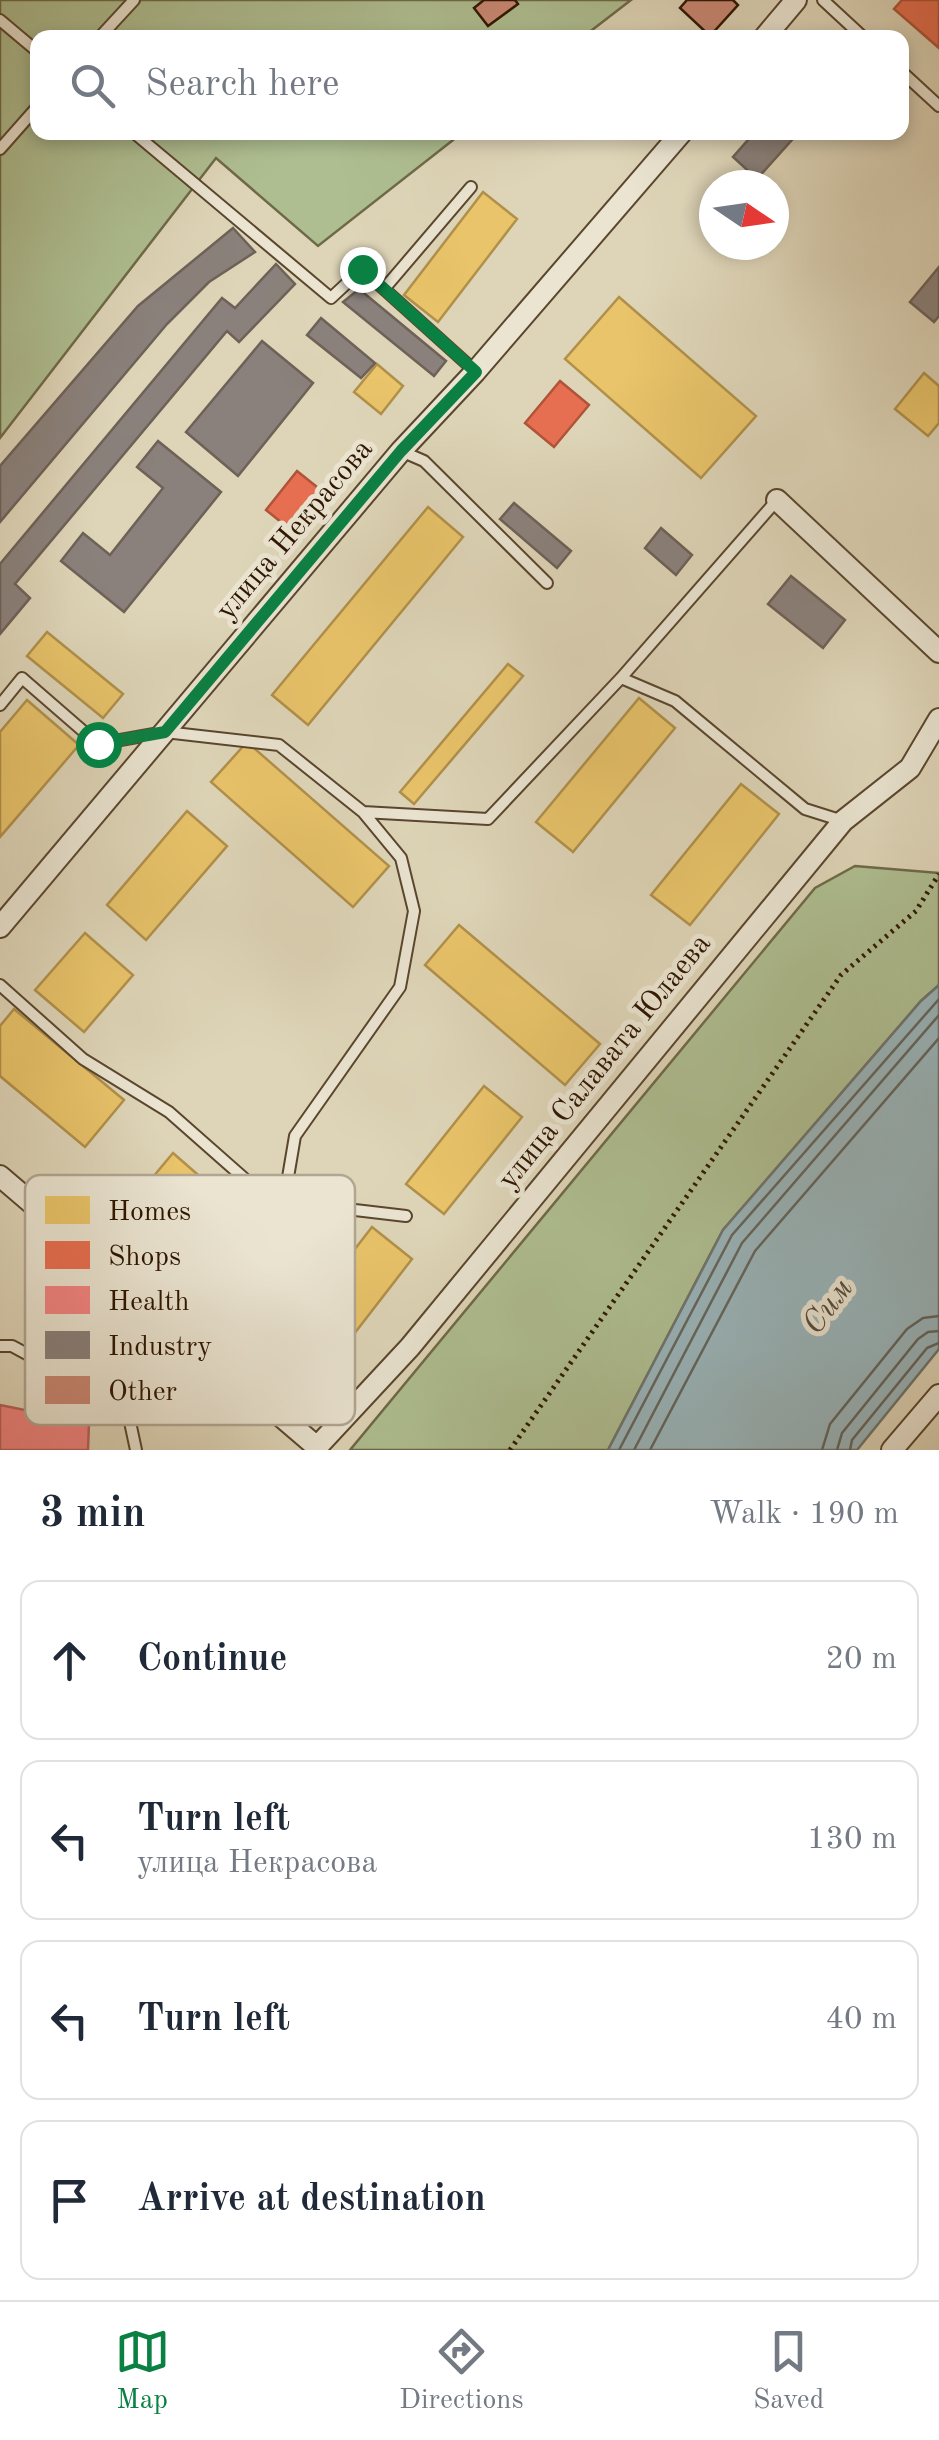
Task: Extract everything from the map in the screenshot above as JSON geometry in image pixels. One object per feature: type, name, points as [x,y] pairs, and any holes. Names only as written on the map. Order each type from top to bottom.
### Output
[{"type":"street","points":[[771,30],[796,0]]},
{"type":"street","name":"улица Некрасова","points":[[0,927],[401,451],[476,372],[675,140]]},
{"type":"street","points":[[777,500],[939,652]]},
{"type":"street","name":"улица Салавата Юлаева","points":[[355,1406],[410,1346],[843,821],[910,768],[939,718]]},
{"type":"street","name":"улица Салавата Юлаева","points":[[0,1176],[25,1197]]},
{"type":"street","points":[[892,1450],[939,1394]]},
{"type":"street","name":"улица Салавата Юлаева","points":[[292,1425],[318,1447],[338,1425]]},
{"type":"lane","points":[[106,30],[134,0]]},
{"type":"lane","points":[[823,0],[855,30]]},
{"type":"lane","points":[[0,20],[30,45]]},
{"type":"lane","points":[[909,78],[939,106]]},
{"type":"lane","points":[[0,149],[30,115]]},
{"type":"lane","points":[[143,140],[331,298],[362,269],[476,372]]},
{"type":"lane","points":[[384,288],[471,187]]},
{"type":"lane","points":[[401,451],[424,461],[547,583]]},
{"type":"lane","points":[[363,812],[488,819],[621,678],[777,500]]},
{"type":"lane","points":[[0,705],[22,678],[98,744],[165,732],[278,745],[363,812],[400,858],[414,911],[400,986],[295,1136],[288,1175]]},
{"type":"lane","points":[[621,678],[675,701],[805,809],[843,821]]},
{"type":"lane","points":[[0,985],[83,1059],[169,1112],[240,1175]]},
{"type":"lane","points":[[355,1210],[406,1216]]},
{"type":"lane","points":[[0,1346],[12,1346],[25,1353]]},
{"type":"lane","points":[[131,1425],[136,1450]]},
{"type":"path","points":[[510,1450],[841,976],[916,911],[939,874]]},
{"type":"green space","points":[[0,0],[631,0],[592,30],[30,30],[30,140],[453,140],[318,246],[216,158],[0,438]]},
{"type":"green space","points":[[855,866],[939,873],[939,985],[723,1230],[608,1450],[350,1450],[815,888]]},
{"type":"water","name":"Сим","points":[[939,985],[939,1349],[857,1450],[608,1450],[723,1230]]},
{"type":"building: Homes","points":[[483,192],[517,219],[438,322],[404,295]]},
{"type":"building: Homes","points":[[619,297],[756,416],[701,478],[565,359]]},
{"type":"building: Homes","points":[[377,364],[403,386],[381,414],[354,392]]},
{"type":"building: Homes","points":[[924,373],[939,386],[939,423],[928,436],[895,409]]},
{"type":"building: Homes","points":[[428,507],[463,537],[308,725],[272,695]]},
{"type":"building: Homes","points":[[47,632],[123,694],[103,718],[27,656]]},
{"type":"building: Homes","points":[[508,664],[523,676],[414,804],[400,792]]},
{"type":"building: Homes","points":[[639,698],[675,728],[573,852],[536,822]]},
{"type":"building: Homes","points":[[27,700],[79,745],[0,837],[0,732]]},
{"type":"building: Homes","points":[[247,742],[389,866],[353,907],[211,782]]},
{"type":"building: Homes","points":[[741,784],[779,814],[690,925],[651,895]]},
{"type":"building: Homes","points":[[187,811],[227,846],[146,940],[107,905]]},
{"type":"building: Homes","points":[[459,925],[600,1044],[565,1085],[425,965]]},
{"type":"building: Homes","points":[[85,933],[133,975],[84,1032],[35,990]]},
{"type":"building: Homes","points":[[14,1009],[124,1100],[85,1147],[0,1076],[0,1026]]},
{"type":"building: Homes","points":[[484,1086],[522,1117],[444,1214],[406,1184]]},
{"type":"building: Homes","points":[[173,1153],[198,1175],[155,1175]]},
{"type":"building: Homes","points":[[372,1227],[412,1259],[355,1333],[355,1249]]},
{"type":"building: Shops","points":[[902,0],[939,0],[939,48],[894,9]]},
{"type":"building: Shops","points":[[560,381],[589,405],[554,447],[525,423]]},
{"type":"building: Shops","points":[[297,471],[327,495],[296,534],[266,510]]},
{"type":"building: Health","points":[[0,1405],[25,1410],[25,1425],[89,1425],[88,1450],[0,1450]]},
{"type":"building: Health","points":[[0,1405],[25,1410],[25,1425],[89,1425],[88,1450],[0,1450]]},
{"type":"building: Industry","points":[[748,140],[792,140],[765,170],[747,170],[733,157]]},
{"type":"building: Industry","points":[[233,228],[255,252],[209,282],[167,324],[0,522],[0,466],[138,306]]},
{"type":"building: Industry","points":[[276,264],[295,284],[239,342],[227,331],[15,584],[30,598],[0,634],[0,564],[222,298],[235,308]]},
{"type":"building: Industry","points":[[939,267],[939,316],[934,322],[910,302]]},
{"type":"building: Industry","points":[[359,289],[446,361],[434,376],[343,302]]},
{"type":"building: Industry","points":[[321,318],[375,363],[361,378],[307,335]]},
{"type":"building: Industry","points":[[262,341],[313,383],[238,476],[186,432]]},
{"type":"building: Industry","points":[[158,441],[221,492],[124,612],[61,561],[83,533],[110,555],[163,488],[137,467]]},
{"type":"building: Industry","points":[[514,503],[571,551],[557,568],[500,519]]},
{"type":"building: Industry","points":[[661,528],[692,555],[676,575],[645,548]]},
{"type":"building: Industry","points":[[791,576],[845,620],[823,648],[768,604]]},
{"type":"building: Other","points":[[484,0],[515,0],[518,4],[488,26],[474,8]]},
{"type":"building: Other","points":[[687,0],[733,0],[738,5],[715,30],[704,30],[680,8]]},
{"type":"route","points":[[98,744],[165,732],[401,451],[476,372],[362,269]]}]
